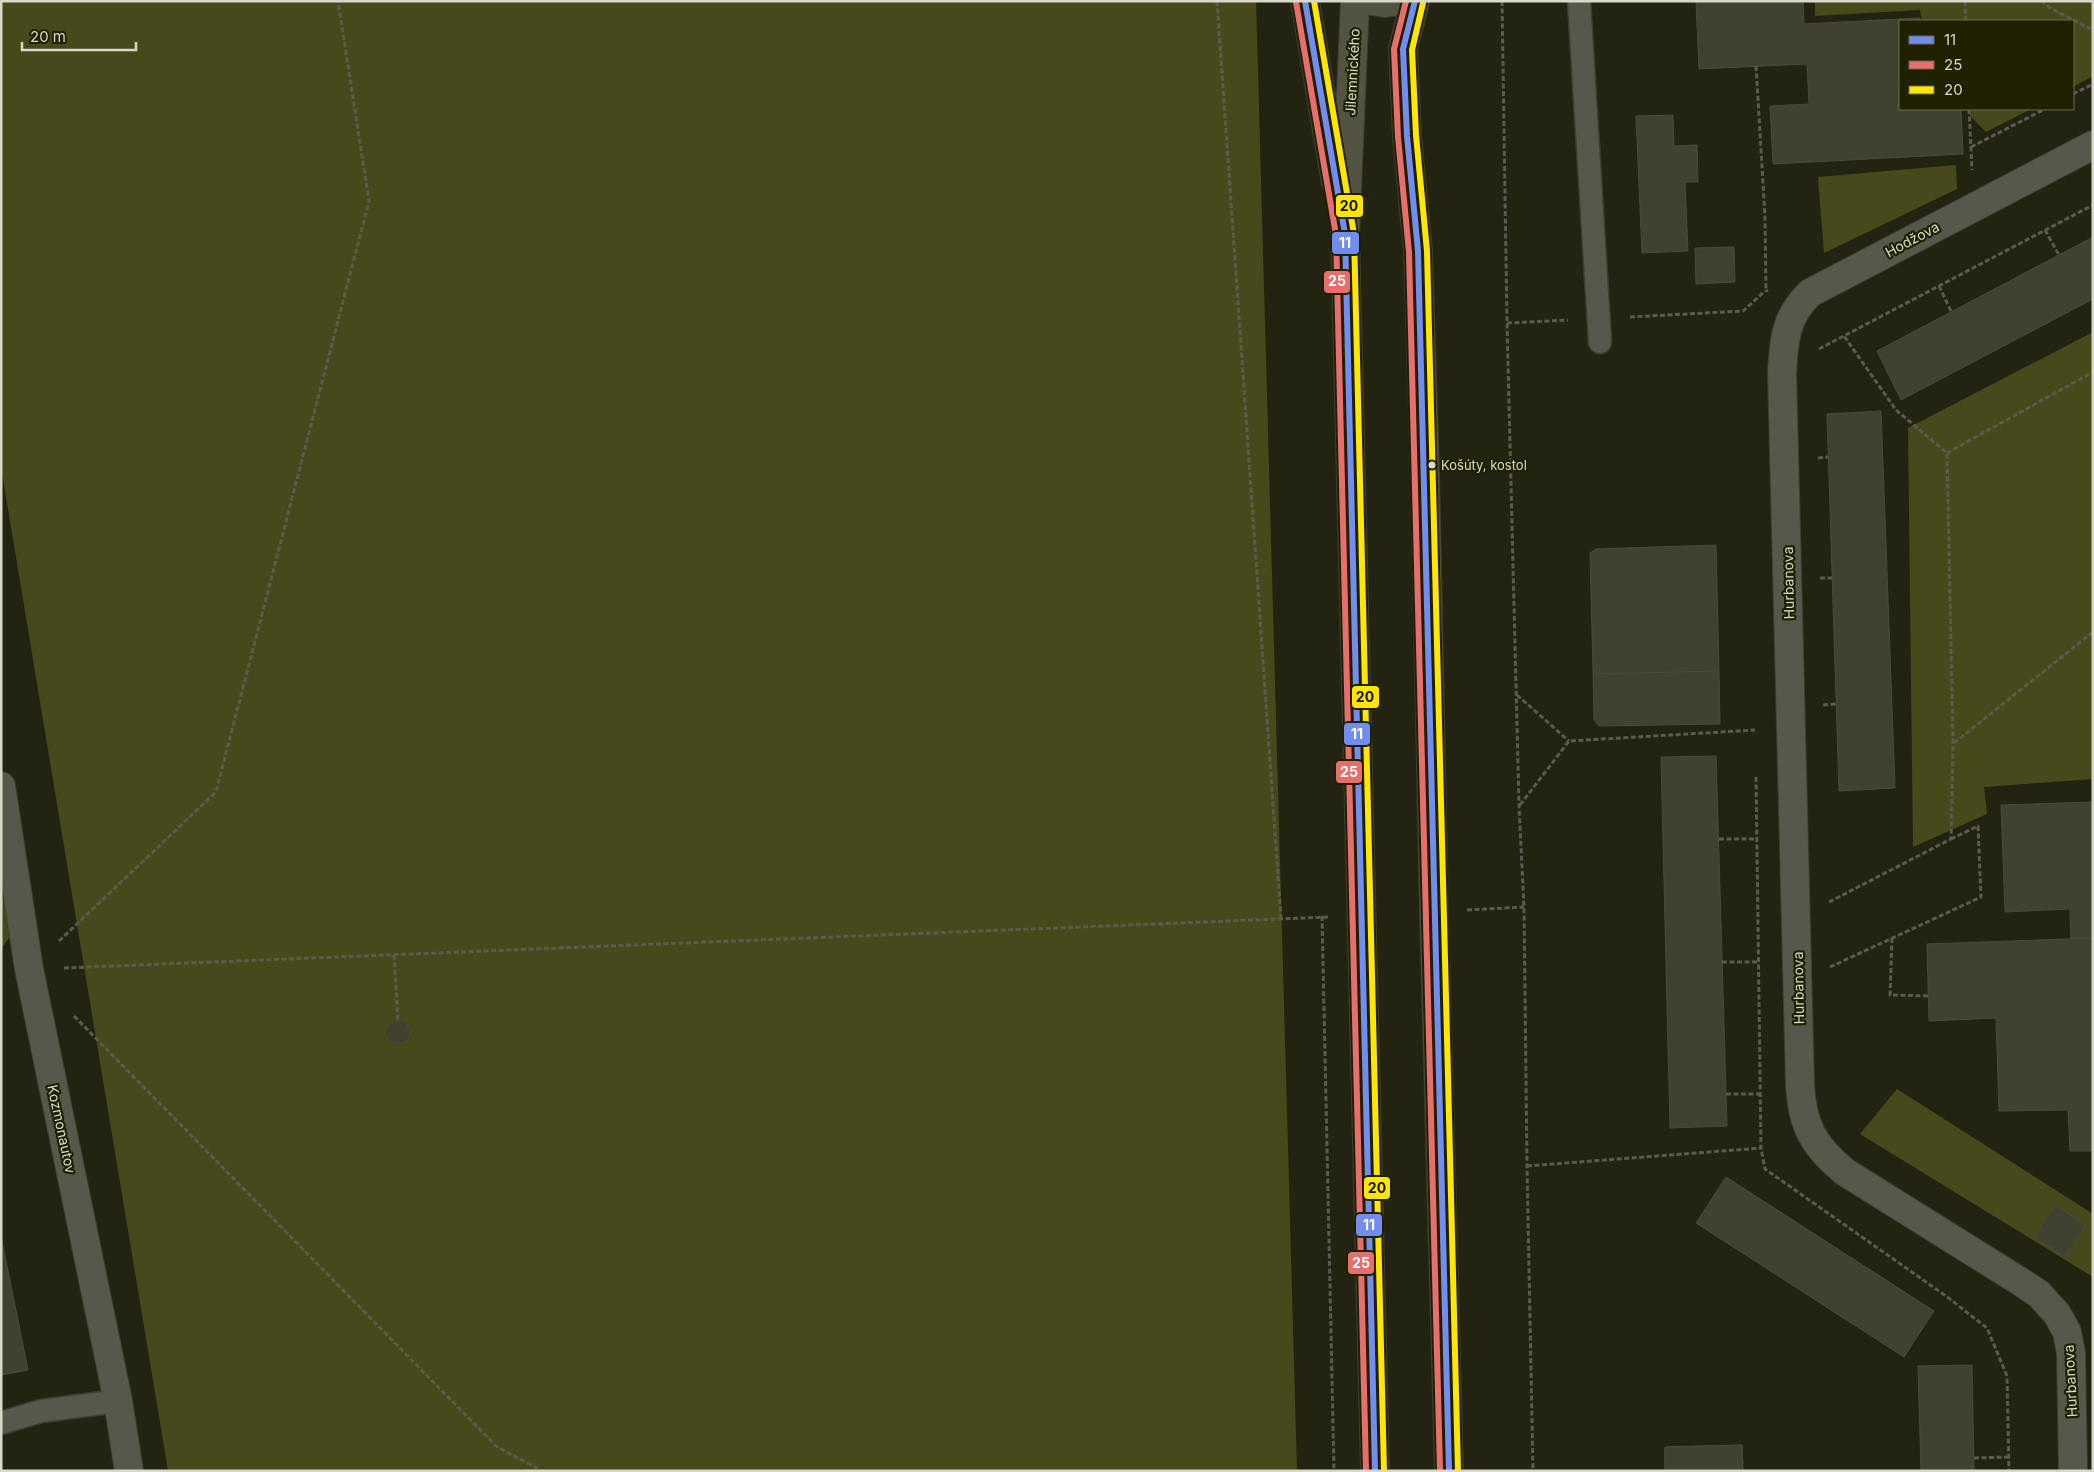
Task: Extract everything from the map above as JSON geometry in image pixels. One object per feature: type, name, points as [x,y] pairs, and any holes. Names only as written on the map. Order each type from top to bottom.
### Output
[{"type":"main road","name":"Jilemnického","points":[[1305,1],[1345,234]]},
{"type":"main road","name":"Jilemnického","points":[[1355,1],[1345,234],[1375,1471]]},
{"type":"main road","points":[[1373,1],[1385,3],[1398,1]]},
{"type":"main road","points":[[1416,1],[1404,49],[1407,136],[1418,251],[1423,397],[1449,1471]]},
{"type":"street","name":"Hodžova","points":[[1782,373],[1784,340],[1797,306],[1810,293],[2093,145]]},
{"type":"street","name":"Hurbanova","points":[[1782,373],[1800,1084],[1801,1105],[1805,1122],[1809,1132],[1828,1158],[1845,1172],[2039,1294],[2057,1314],[2067,1332],[2071,1352],[2073,1471]]},
{"type":"street","name":"Kozmonautov","points":[[1,786],[29,969],[118,1401],[128,1471]]},
{"type":"lane","points":[[1579,1],[1600,342]]},
{"type":"lane","points":[[1,1423],[41,1411],[118,1401]]},
{"type":"path","points":[[29,969],[216,792],[369,202],[338,1]]},
{"type":"path","points":[[1216,1],[1281,919]]},
{"type":"path","points":[[1502,1],[1507,323],[1519,806],[1524,907],[1533,1471]]},
{"type":"path","points":[[1965,1],[1966,20]]},
{"type":"path","points":[[2041,1],[2073,20]]},
{"type":"path","points":[[2074,20],[2093,30]]},
{"type":"path","points":[[1756,66],[1765,217]]},
{"type":"path","points":[[2074,94],[2093,84]]},
{"type":"path","points":[[1969,110],[1970,147],[1973,169],[1970,177]]},
{"type":"path","points":[[1970,147],[2043,110]]},
{"type":"path","points":[[1782,373],[1812,352],[2093,205]]},
{"type":"path","points":[[2045,230],[2059,255]]},
{"type":"path","points":[[1939,286],[1951,312]]},
{"type":"path","points":[[1507,323],[1743,312],[1766,291]]},
{"type":"path","points":[[1844,336],[1896,410],[1946,453],[1954,743],[1951,840]]},
{"type":"path","points":[[1946,453],[2093,372]]},
{"type":"path","points":[[1954,743],[2093,632]]},
{"type":"path","points":[[1517,695],[1569,742],[1755,730],[1755,722]]},
{"type":"path","points":[[1519,806],[1569,742]]},
{"type":"path","points":[[1756,770],[1761,1148],[1765,1170],[1946,1296],[1987,1328],[2007,1376],[2009,1471]]},
{"type":"path","points":[[1821,906],[1978,826],[1981,897],[1823,970]]},
{"type":"path","points":[[1719,839],[1757,839]]},
{"type":"path","points":[[1469,910],[1524,907]]},
{"type":"path","points":[[1322,916],[1334,1471]]},
{"type":"path","points":[[29,969],[1328,916]]},
{"type":"path","points":[[1892,938],[1890,996],[1929,996]]},
{"type":"path","points":[[394,955],[398,1021]]},
{"type":"path","points":[[1722,962],[1759,962]]},
{"type":"path","points":[[71,1012],[496,1446],[542,1471]]},
{"type":"path","points":[[1726,1094],[1761,1094]]},
{"type":"path","points":[[1527,1166],[1761,1148]]},
{"type":"path","points":[[1974,1458],[2009,1457]]},
{"type":"shaded area","points":[[1,1],[1256,1],[1297,1471],[168,1471],[1,467]]},
{"type":"shaded area","points":[[1815,1],[2093,1],[2093,76],[2074,86],[2074,20],[1922,20],[1920,10],[1815,16]]},
{"type":"shaded area","points":[[1967,110],[2029,110],[1986,132],[1970,116]]},
{"type":"shaded area","points":[[1956,165],[1957,189],[1824,253],[1818,177]]},
{"type":"shaded area","points":[[2093,332],[2093,779],[1984,787],[1987,814],[1913,847],[1908,428]]},
{"type":"shaded area","points":[[1,853],[13,931],[1,950]]},
{"type":"shaded area","points":[[1897,1089],[2093,1214],[2093,1277],[1860,1134]]},
{"type":"building","points":[[1696,1],[1803,1],[1804,24],[1920,18],[1920,20],[1899,20],[1899,110],[1961,110],[1963,154],[1773,164],[1770,106],[1809,104],[1807,64],[1699,69]]},
{"type":"building","points":[[1673,115],[1674,146],[1697,145],[1698,182],[1685,182],[1688,251],[1642,253],[1636,116]]},
{"type":"building","points":[[2093,237],[2093,299],[1901,400],[1877,351]]},
{"type":"building","points":[[1734,247],[1735,282],[1696,284],[1695,248]]},
{"type":"building","points":[[1881,411],[1895,788],[1839,791],[1827,414]]},
{"type":"building","points":[[1716,545],[1719,671],[1598,674],[1593,669],[1590,553],[1596,549]]},
{"type":"building","points":[[1593,669],[1598,674],[1719,671],[1720,724],[1599,726],[1594,720]]},
{"type":"building","points":[[1716,756],[1727,1126],[1670,1128],[1661,757]]},
{"type":"building","points":[[2093,802],[2093,938],[2071,939],[2070,909],[2005,912],[2001,805]]},
{"type":"building","points":[[2093,938],[2093,1151],[2070,1151],[2068,1110],[1999,1111],[1996,1018],[1929,1021],[1927,944]]},
{"type":"building","points":[[404,1020],[411,1032],[406,1043],[391,1043],[384,1033],[390,1022]]},
{"type":"building","points":[[1726,1177],[1934,1311],[1904,1357],[1696,1223]]},
{"type":"building","points":[[2055,1205],[2086,1225],[2065,1257],[2034,1237]]},
{"type":"building","points":[[1,1236],[28,1370],[1,1375]]},
{"type":"building","points":[[1972,1365],[1974,1471],[1921,1471],[1918,1366]]},
{"type":"building","points":[[1742,1445],[1743,1471],[1665,1471],[1665,1447]]},
{"type":"building","points":[[1742,1445],[1743,1471],[1665,1471],[1665,1447]]},
{"type":"transit line","name":"11","points":[[1305,1],[1345,234],[1375,1471]]},
{"type":"transit line","name":"20","points":[[1314,1],[1354,234],[1384,1471]]},
{"type":"transit line","name":"25","points":[[1406,1],[1394,49],[1398,137],[1409,252],[1440,1471]]},
{"type":"transit line","name":"11","points":[[1415,1],[1403,49],[1407,136],[1418,251],[1449,1471]]},
{"type":"transit line","name":"25","points":[[1296,2],[1336,235],[1366,1471]]},
{"type":"transit line","name":"20","points":[[1423,3],[1412,50],[1416,135],[1427,251],[1458,1471]]},
{"type":"place","name":"Košúty, kostol","points":[[1432,465]]}]
